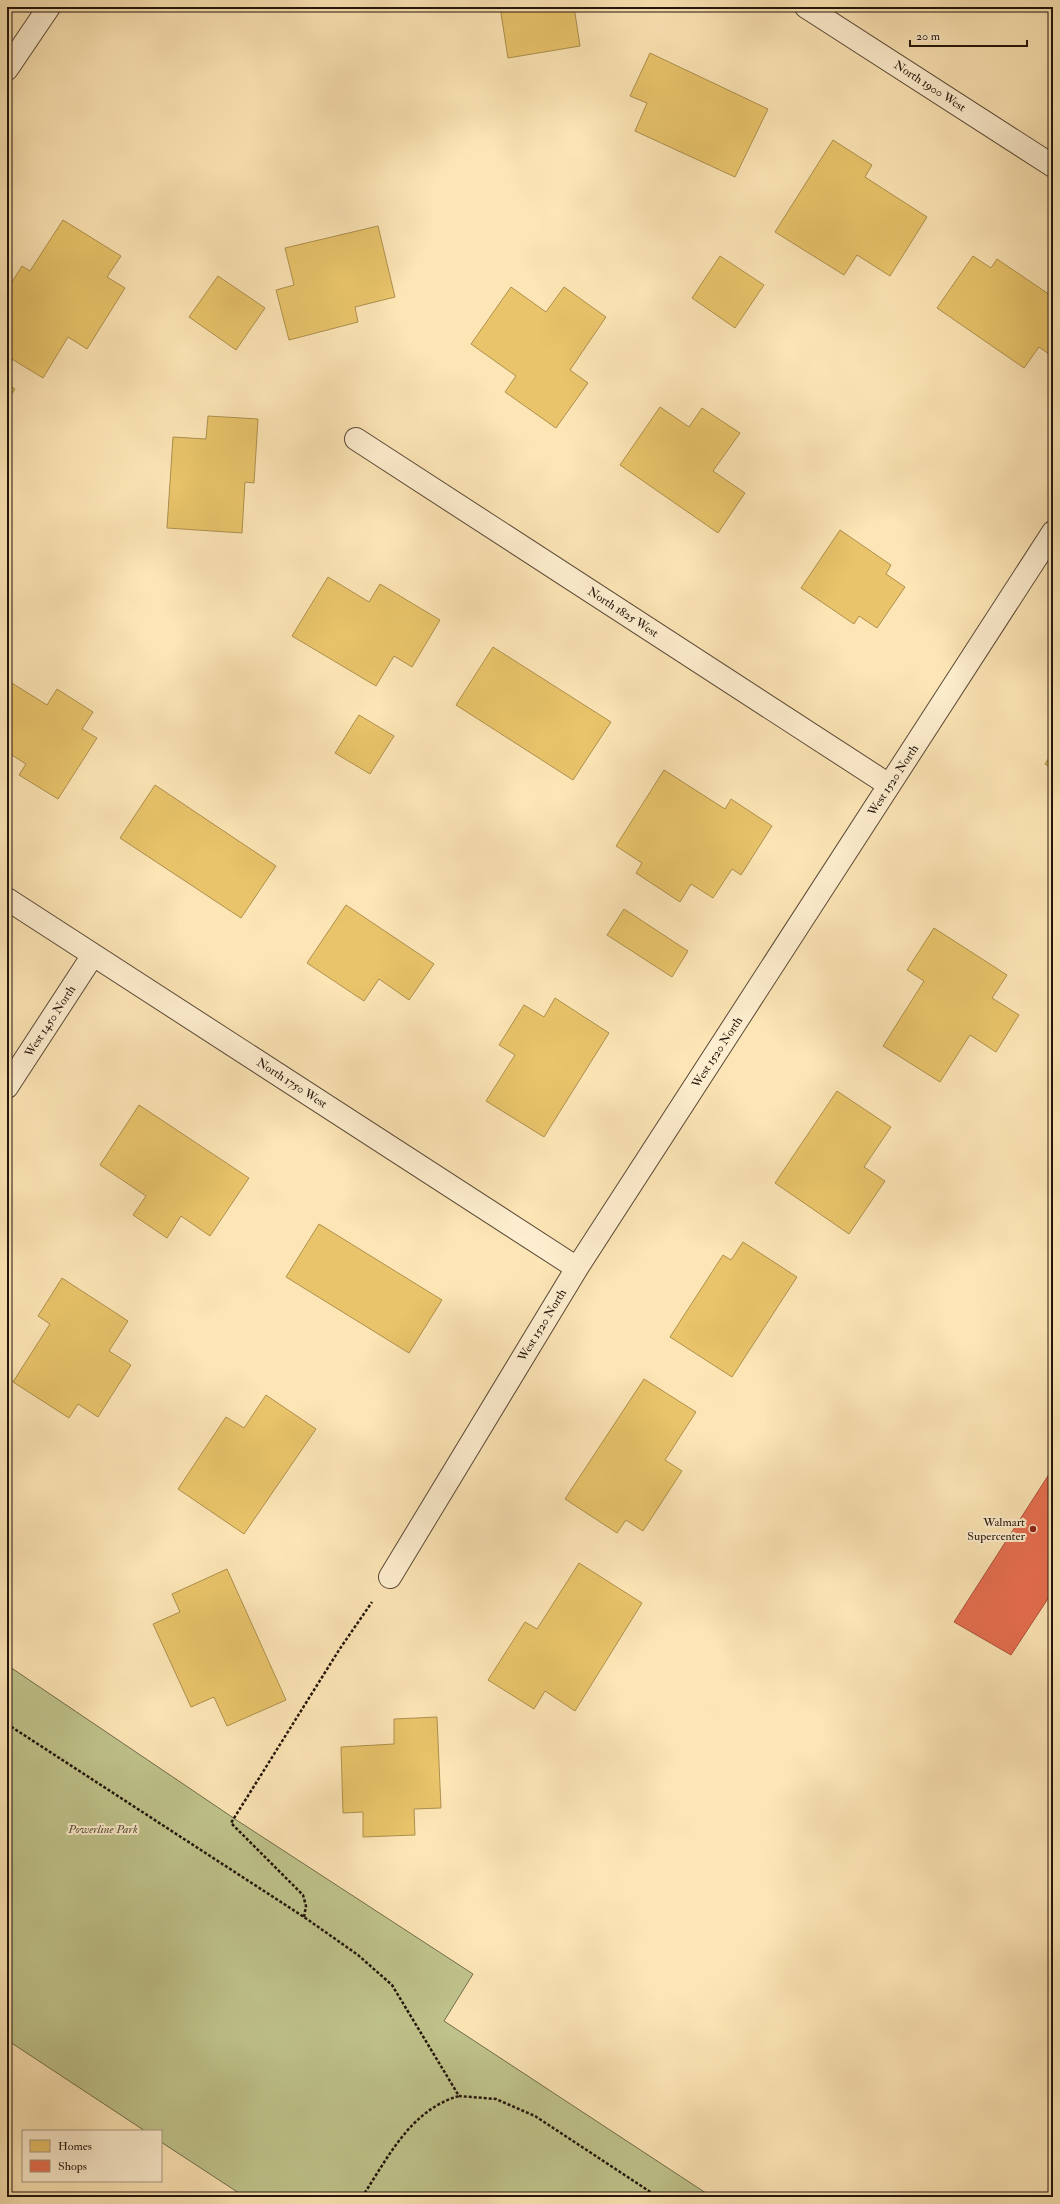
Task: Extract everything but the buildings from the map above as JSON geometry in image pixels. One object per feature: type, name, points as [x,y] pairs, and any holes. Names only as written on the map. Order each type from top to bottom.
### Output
[{"type":"street","points":[[7,69],[49,7]]},
{"type":"street","name":"North 1900 West","points":[[806,7],[1053,166]]},
{"type":"street","name":"North 1825 West","points":[[356,439],[890,785]]},
{"type":"street","name":"West 1520 North","points":[[390,1577],[577,1268],[1053,532]]},
{"type":"street","name":"North 1750 West","points":[[7,899],[577,1268]]},
{"type":"street","name":"West 1450 North","points":[[7,1088],[93,955]]},
{"type":"path","points":[[304,1918],[306,1906],[303,1895],[231,1823],[339,1650],[390,1577]]},
{"type":"path","points":[[7,1724],[304,1918],[358,1955],[392,1985],[458,2096]]},
{"type":"path","points":[[362,2197],[407,2129],[433,2106],[458,2096],[496,2099],[535,2116],[658,2197]]},
{"type":"green space","name":"Powerline Park","points":[[7,1665],[238,1821],[473,1974],[444,2021],[712,2197],[245,2197],[162,2143],[162,2130],[143,2130],[7,2040]]},
{"type":"place","name":"Walmart Supercenter","points":[[1033,1529]]}]
